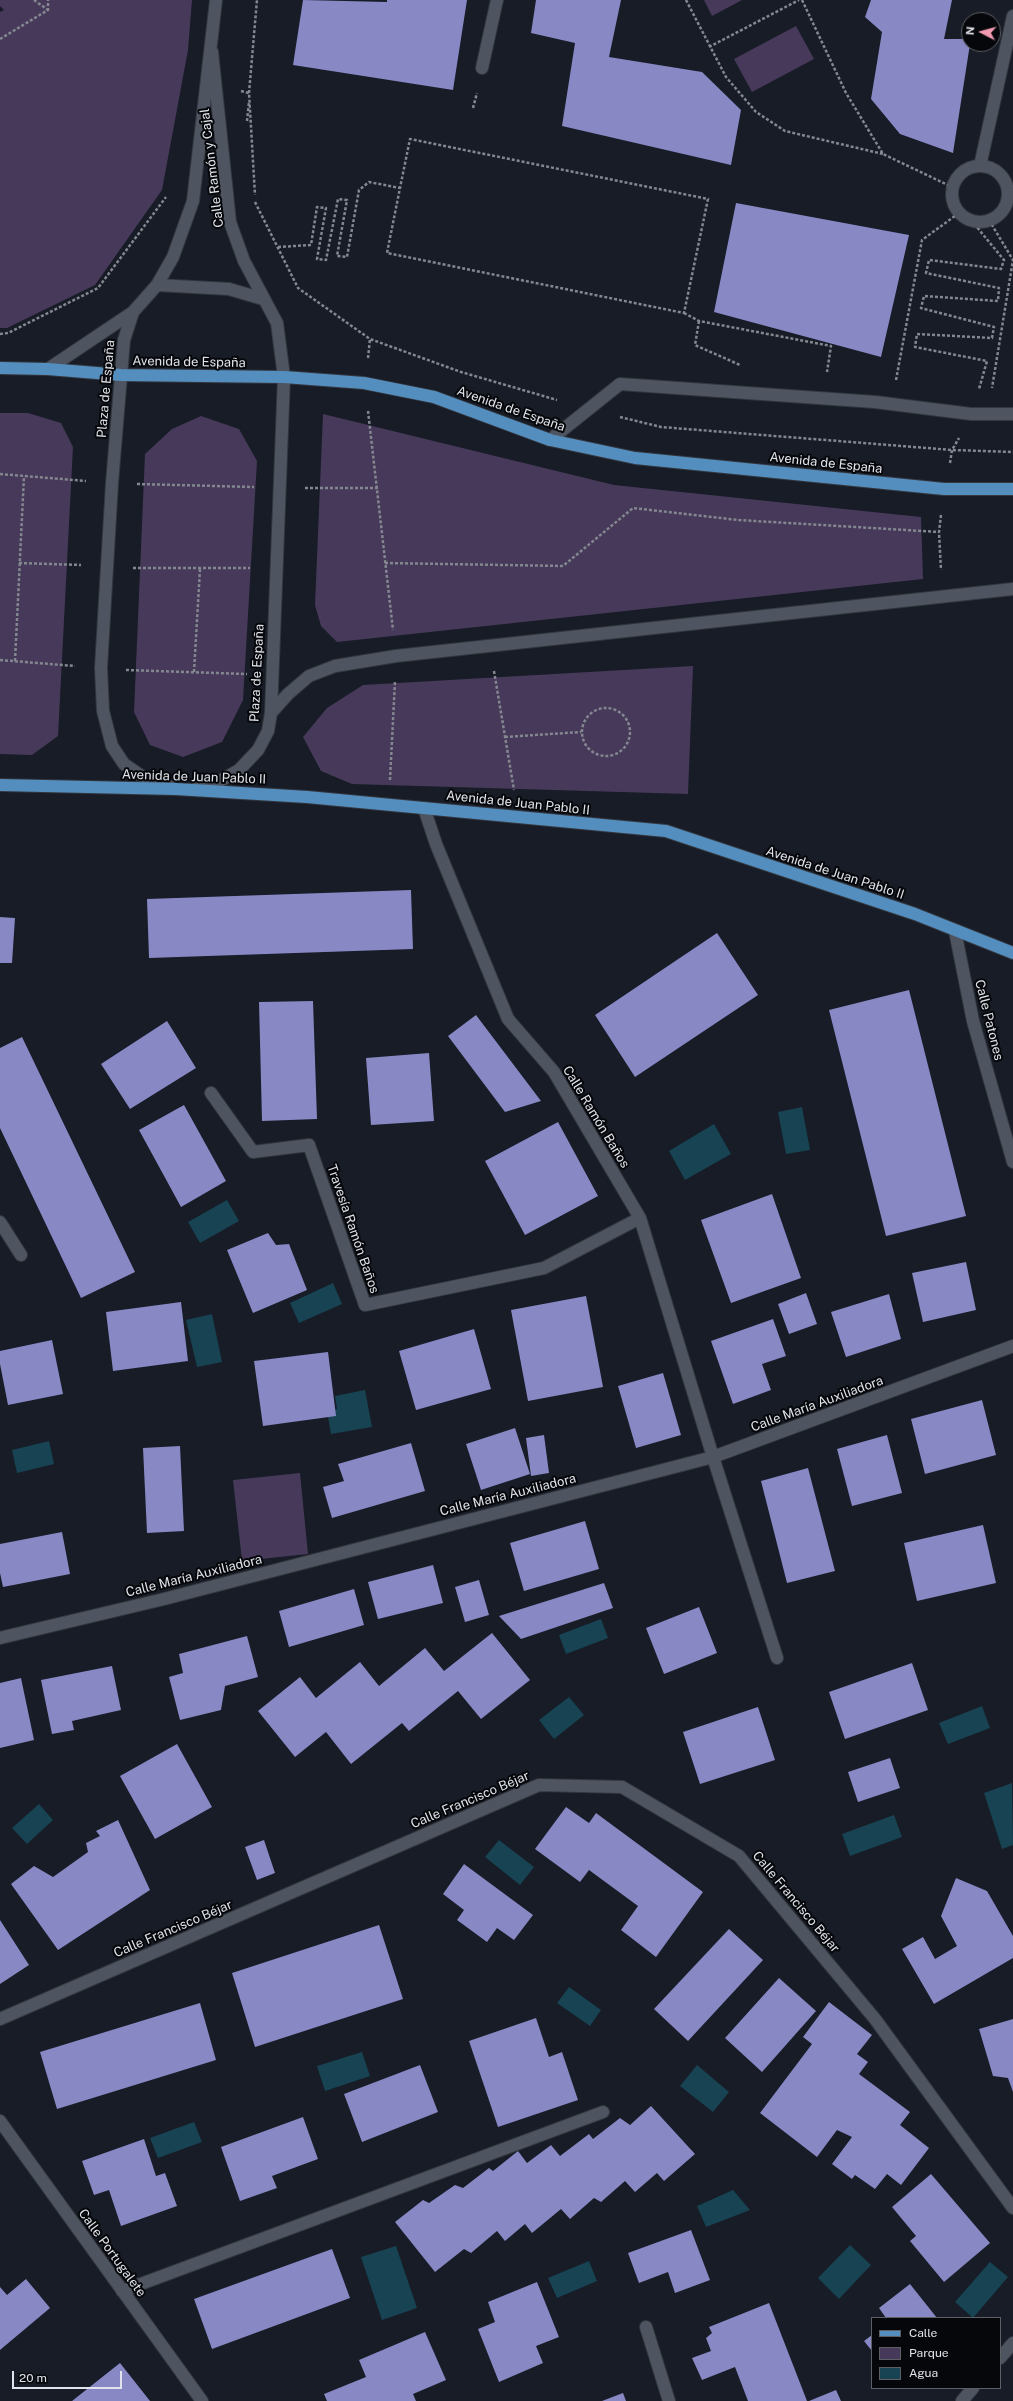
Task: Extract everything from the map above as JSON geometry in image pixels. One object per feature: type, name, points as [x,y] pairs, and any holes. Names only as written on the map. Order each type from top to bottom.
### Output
[{"type":"main road","name":"Avenida de España","points":[[0,368],[48,369],[121,375],[284,377],[364,383],[434,397],[550,440],[635,458],[944,489],[1013,489]]},
{"type":"main road","name":"Avenida de Juan Pablo II","points":[[0,786],[176,789],[307,797],[389,806],[666,831],[915,914],[1013,953]]},
{"type":"street","name":"Calle Ramón y Cajal","points":[[157,285],[173,257],[193,201],[212,52],[216,0]]},
{"type":"street","points":[[482,68],[497,0]]},
{"type":"street","points":[[980,166],[1013,16]]},
{"type":"street","name":"Calle Ramón y Cajal","points":[[212,52],[230,222],[244,261],[263,299]]},
{"type":"street","points":[[980,166],[997,171],[1007,187],[1006,205],[1001,213],[989,220],[975,222],[959,213],[951,196],[952,187],[956,178],[962,171],[980,166]]},
{"type":"street","points":[[157,285],[229,288],[263,299]]},
{"type":"street","name":"Plaza de España","points":[[157,285],[133,312],[124,340],[112,483],[100,668],[103,711],[112,746],[124,764],[143,777],[176,789],[214,785],[239,770],[258,750],[268,731],[271,713],[284,377],[277,323],[263,299]]},
{"type":"street","points":[[48,369],[133,312]]},
{"type":"street","points":[[550,440],[620,384],[823,398],[891,404],[972,414],[1013,414]]},
{"type":"street","points":[[271,713],[288,694],[309,676],[335,666],[396,656],[1013,589]]},
{"type":"street","name":"Calle Ramón Baños","points":[[424,808],[436,844],[508,1019],[554,1072],[640,1218],[713,1457],[778,1658]]},
{"type":"street","name":"Calle Patones","points":[[955,931],[973,1021],[1013,1162]]},
{"type":"street","name":"Travesía Ramón Baños","points":[[211,1093],[253,1152],[310,1145],[365,1305],[544,1268],[640,1218]]},
{"type":"street","points":[[0,1222],[21,1255]]},
{"type":"street","name":"Calle María Auxiliadora","points":[[0,1638],[164,1599],[713,1457],[1013,1346]]},
{"type":"street","name":"Calle Francisco Béjar","points":[[0,2019],[539,1785],[622,1787],[739,1856],[875,2019],[1013,2208]]},
{"type":"street","points":[[122,2291],[603,2112]]},
{"type":"street","name":"Calle Portugalete","points":[[0,2121],[202,2401]]},
{"type":"street","points":[[646,2327],[669,2401]]},
{"type":"street","points":[[1001,2357],[1013,2343]]},
{"type":"street","points":[[962,2401],[972,2389]]},
{"type":"path","points":[[34,0],[48,10]]},
{"type":"path","points":[[48,0],[48,10]]},
{"type":"path","points":[[221,132],[246,133],[257,0]]},
{"type":"path","points":[[686,0],[726,78],[756,112],[785,131],[883,154],[952,187]]},
{"type":"path","points":[[709,47],[799,0]]},
{"type":"path","points":[[802,0],[846,93],[883,154]]},
{"type":"path","points":[[0,39],[48,10]]},
{"type":"path","points":[[249,93],[255,202],[298,288],[370,339],[461,372],[588,410],[661,427],[952,450],[1013,452]]},
{"type":"path","points":[[684,313],[708,199],[410,140],[387,252],[684,313],[699,321],[831,346],[823,398]]},
{"type":"path","points":[[278,247],[311,245],[317,207],[326,208],[317,259],[326,260],[338,199],[348,200],[337,256],[347,257],[359,190],[369,182],[400,188]]},
{"type":"path","points":[[0,334],[8,333],[98,288],[167,195]]},
{"type":"path","points":[[891,404],[922,240],[959,213]]},
{"type":"path","points":[[942,597],[940,532],[944,489],[952,450],[972,414],[987,361],[915,346],[917,334],[992,338],[994,327],[921,308],[924,296],[998,301],[1000,288],[926,273],[929,260],[1002,269],[1004,260],[971,220]]},
{"type":"path","points":[[988,414],[1013,260],[989,220]]},
{"type":"path","points":[[370,339],[364,383],[379,488],[385,563],[396,656],[389,806]]},
{"type":"path","points":[[0,474],[112,483],[280,488],[379,488]]},
{"type":"path","points":[[15,661],[24,476]]},
{"type":"path","points":[[385,563],[563,566],[632,508],[738,520],[940,532]]},
{"type":"path","points":[[19,563],[83,565]]},
{"type":"path","points":[[128,568],[252,568]]},
{"type":"path","points":[[194,672],[200,568]]},
{"type":"path","points":[[490,646],[518,817]]},
{"type":"path","points":[[0,660],[100,668],[255,674]]},
{"type":"path","points":[[608,707],[623,714],[630,729],[627,744],[622,750],[608,756],[592,752],[586,747],[581,732],[587,717],[600,708],[608,707]]},
{"type":"path","points":[[505,737],[581,732]]},
{"type":"green space","points":[[0,0],[192,0],[188,50],[162,190],[95,285],[7,328],[0,328],[0,12],[4,10],[0,6]]},
{"type":"green space","points":[[704,0],[742,0],[712,16]]},
{"type":"green space","points":[[796,26],[814,59],[752,92],[734,59]]},
{"type":"green space","points":[[0,413],[28,413],[61,423],[73,447],[58,736],[32,755],[0,754]]},
{"type":"green space","points":[[323,414],[614,485],[921,517],[923,579],[337,642],[321,626],[315,605]]},
{"type":"green space","points":[[201,416],[239,429],[257,461],[243,700],[222,742],[183,757],[150,745],[134,712],[145,454],[172,429]]},
{"type":"green space","points":[[693,666],[688,794],[352,784],[321,771],[303,737],[327,708],[363,685]]},
{"type":"green space","points":[[300,1473],[308,1554],[242,1561],[233,1480]]},
{"type":"water","points":[[802,1107],[810,1150],[786,1154],[778,1112]]},
{"type":"water","points":[[714,1124],[731,1154],[685,1180],[669,1151]]},
{"type":"water","points":[[227,1200],[239,1221],[200,1243],[188,1222]]},
{"type":"water","points":[[333,1283],[342,1304],[299,1323],[290,1303]]},
{"type":"water","points":[[212,1314],[222,1362],[197,1367],[186,1320]]},
{"type":"water","points":[[365,1390],[372,1427],[331,1434],[327,1411],[337,1409],[335,1396]]},
{"type":"water","points":[[49,1441],[54,1464],[17,1473],[12,1450]]},
{"type":"water","points":[[601,1619],[608,1638],[566,1654],[559,1635]]},
{"type":"water","points":[[569,1697],[584,1715],[554,1739],[539,1720]]},
{"type":"water","points":[[982,1706],[990,1728],[948,1744],[939,1723]]},
{"type":"water","points":[[1012,1783],[1013,1845],[1002,1849],[984,1793]]},
{"type":"water","points":[[39,1804],[53,1820],[27,1844],[12,1828]]},
{"type":"water","points":[[894,1815],[902,1837],[850,1856],[842,1834]]},
{"type":"water","points":[[499,1840],[534,1867],[520,1885],[485,1857]]},
{"type":"water","points":[[569,1987],[601,2010],[590,2026],[557,2003]]},
{"type":"water","points":[[362,2052],[370,2076],[325,2091],[317,2066]]},
{"type":"water","points":[[697,2065],[729,2092],[713,2112],[680,2086]]},
{"type":"water","points":[[194,2122],[202,2142],[158,2158],[150,2138]]},
{"type":"water","points":[[733,2190],[750,2210],[706,2227],[697,2206]]},
{"type":"water","points":[[850,2245],[871,2265],[839,2299],[818,2278]]},
{"type":"water","points":[[396,2246],[417,2308],[382,2320],[361,2257]]},
{"type":"water","points":[[589,2261],[597,2281],[557,2298],[548,2278]]},
{"type":"water","points":[[990,2262],[1008,2277],[974,2317],[972,2317],[955,2302]]},
{"type":"building","points":[[303,0],[387,2],[387,0],[467,0],[453,90],[293,65]]},
{"type":"building","points":[[536,0],[621,0],[609,57],[702,72],[741,110],[731,165],[562,126],[575,43],[531,33]]},
{"type":"building","points":[[871,0],[952,0],[944,39],[961,39],[961,52],[969,52],[953,153],[900,134],[871,99],[882,32],[865,17]]},
{"type":"building","points":[[736,203],[909,235],[881,357],[714,312]]},
{"type":"building","points":[[411,890],[413,949],[149,958],[147,899]]},
{"type":"building","points":[[0,917],[15,918],[12,963],[0,963]]},
{"type":"building","points":[[717,933],[758,995],[635,1077],[595,1015]]},
{"type":"building","points":[[909,990],[966,1216],[886,1236],[829,1010]]},
{"type":"building","points":[[313,1001],[317,1119],[262,1121],[259,1002]]},
{"type":"building","points":[[476,1015],[541,1101],[505,1112],[448,1036]]},
{"type":"building","points":[[167,1021],[196,1068],[130,1109],[101,1064]]},
{"type":"building","points":[[22,1037],[135,1272],[81,1298],[0,1128],[0,1048]]},
{"type":"building","points":[[429,1053],[434,1121],[371,1125],[366,1058]]},
{"type":"building","points":[[184,1105],[226,1181],[181,1207],[139,1130]]},
{"type":"building","points":[[558,1122],[598,1196],[525,1235],[485,1161]]},
{"type":"building","points":[[772,1194],[801,1278],[731,1303],[701,1220]]},
{"type":"building","points":[[268,1233],[276,1245],[289,1244],[307,1290],[253,1313],[227,1250]]},
{"type":"building","points":[[966,1262],[976,1310],[923,1322],[912,1273]]},
{"type":"building","points":[[806,1293],[817,1324],[789,1334],[778,1304]]},
{"type":"building","points":[[889,1294],[901,1339],[846,1357],[831,1312]]},
{"type":"building","points":[[586,1296],[603,1387],[528,1401],[511,1310]]},
{"type":"building","points":[[181,1302],[188,1361],[113,1371],[106,1312]]},
{"type":"building","points":[[773,1319],[786,1356],[762,1364],[771,1390],[733,1404],[711,1341]]},
{"type":"building","points":[[474,1329],[491,1389],[416,1410],[399,1351]]},
{"type":"building","points":[[52,1340],[63,1394],[8,1405],[0,1364],[0,1351]]},
{"type":"building","points":[[328,1352],[336,1416],[263,1426],[254,1361]]},
{"type":"building","points":[[663,1373],[681,1435],[636,1448],[618,1386]]},
{"type":"building","points":[[982,1400],[996,1455],[925,1474],[911,1419]]},
{"type":"building","points":[[515,1428],[530,1474],[481,1490],[466,1444]]},
{"type":"building","points":[[544,1435],[549,1473],[531,1476],[526,1438]]},
{"type":"building","points":[[887,1435],[902,1493],[852,1506],[837,1449]]},
{"type":"building","points":[[411,1443],[425,1491],[332,1518],[323,1487],[344,1481],[338,1464]]},
{"type":"building","points":[[180,1446],[184,1531],[147,1533],[143,1448]]},
{"type":"building","points":[[808,1468],[835,1571],[787,1583],[761,1481]]},
{"type":"building","points":[[585,1521],[599,1569],[524,1591],[510,1543]]},
{"type":"building","points":[[983,1525],[996,1583],[917,1601],[904,1543]]},
{"type":"building","points":[[62,1532],[70,1574],[3,1587],[0,1573],[0,1544]]},
{"type":"building","points":[[433,1565],[443,1603],[378,1619],[368,1582]]},
{"type":"building","points":[[479,1580],[489,1615],[465,1622],[455,1587]]},
{"type":"building","points":[[604,1583],[613,1608],[521,1639],[499,1616]]},
{"type":"building","points":[[354,1589],[364,1625],[289,1647],[279,1611]]},
{"type":"building","points":[[699,1607],[717,1653],[664,1674],[646,1628]]},
{"type":"building","points":[[492,1633],[530,1680],[481,1719],[458,1691],[409,1731],[402,1723],[351,1764],[326,1732],[295,1757],[258,1711],[300,1677],[316,1698],[360,1662],[379,1686],[425,1648],[444,1671]]},
{"type":"building","points":[[247,1636],[258,1677],[225,1686],[221,1710],[180,1720],[169,1677],[183,1673],[179,1654]]},
{"type":"building","points":[[912,1663],[928,1710],[845,1739],[829,1692]]},
{"type":"building","points":[[112,1666],[121,1710],[72,1721],[74,1730],[52,1734],[41,1680]]},
{"type":"building","points":[[21,1678],[34,1740],[0,1748],[0,1683]]},
{"type":"building","points":[[758,1707],[775,1760],[700,1784],[683,1732]]},
{"type":"building","points":[[177,1744],[212,1807],[155,1839],[120,1776]]},
{"type":"building","points":[[890,1758],[900,1788],[858,1802],[848,1772]]},
{"type":"building","points":[[566,1807],[589,1823],[596,1813],[703,1892],[656,1957],[621,1930],[638,1906],[589,1870],[580,1882],[535,1849]]},
{"type":"building","points":[[118,1820],[150,1890],[58,1950],[11,1884],[34,1866],[53,1877],[88,1852],[86,1843],[100,1836],[96,1831]]},
{"type":"building","points":[[264,1840],[275,1873],[257,1880],[245,1847]]},
{"type":"building","points":[[464,1864],[533,1915],[514,1940],[497,1928],[487,1942],[457,1920],[464,1910],[443,1894]]},
{"type":"building","points":[[956,1878],[987,1891],[1013,1936],[1013,1958],[934,2004],[902,1949],[923,1937],[935,1959],[957,1946],[941,1916]]},
{"type":"building","points":[[0,1920],[29,1965],[0,1984]]},
{"type":"building","points":[[379,1925],[403,1999],[255,2047],[232,1973]]},
{"type":"building","points":[[729,1929],[763,1960],[688,2041],[654,2009]]},
{"type":"building","points":[[779,1978],[816,2011],[762,2072],[725,2038]]},
{"type":"building","points":[[829,2002],[872,2035],[857,2054],[868,2062],[859,2074],[910,2112],[900,2125],[929,2148],[901,2185],[887,2174],[875,2189],[855,2175],[852,2179],[832,2164],[852,2137],[837,2130],[817,2157],[760,2113],[812,2044],[803,2037]]},
{"type":"building","points":[[200,2003],[216,2060],[57,2109],[40,2052]]},
{"type":"building","points":[[536,2018],[549,2057],[562,2052],[578,2100],[498,2127],[469,2041]]},
{"type":"building","points":[[1013,2019],[1013,2092],[1008,2078],[993,2076],[979,2029]]},
{"type":"building","points":[[420,2065],[438,2112],[362,2142],[344,2094]]},
{"type":"building","points":[[651,2106],[695,2154],[664,2181],[657,2173],[635,2192],[625,2181],[601,2202],[594,2198],[570,2219],[561,2209],[532,2233],[525,2224],[505,2241],[497,2231],[471,2253],[464,2249],[435,2272],[395,2222],[423,2200],[429,2203],[455,2185],[463,2188],[489,2168],[493,2171],[518,2151],[527,2163],[551,2145],[560,2156],[589,2134],[593,2139],[620,2118],[630,2125]]},
{"type":"building","points":[[303,2117],[318,2159],[272,2176],[277,2188],[240,2201],[221,2147]]},
{"type":"building","points":[[144,2139],[156,2176],[165,2173],[177,2206],[121,2226],[109,2190],[94,2195],[82,2161]]},
{"type":"building","points":[[931,2174],[990,2243],[944,2282],[910,2241],[916,2236],[892,2207]]},
{"type":"building","points":[[691,2230],[710,2280],[675,2293],[668,2272],[639,2283],[628,2253]]},
{"type":"building","points":[[332,2249],[350,2298],[212,2349],[194,2299]]},
{"type":"building","points":[[26,2279],[50,2308],[0,2350],[0,2287],[7,2295]]},
{"type":"building","points":[[537,2282],[559,2337],[536,2346],[543,2363],[499,2382],[478,2329],[495,2322],[488,2302]]},
{"type":"building","points":[[910,2284],[936,2317],[885,2317],[879,2308]]},
{"type":"building","points":[[769,2303],[807,2401],[748,2401],[735,2367],[702,2380],[692,2358],[711,2351],[706,2338],[712,2333],[709,2327]]},
{"type":"building","points":[[425,2332],[446,2380],[413,2394],[416,2401],[327,2401],[324,2394],[366,2377],[359,2360]]},
{"type":"building","points":[[871,2336],[871,2350],[864,2341]]},
{"type":"building","points":[[120,2363],[150,2401],[72,2401]]},
{"type":"building","points":[[836,2390],[841,2401],[809,2401]]},
{"type":"building","points":[[623,2393],[626,2401],[602,2401]]}]
